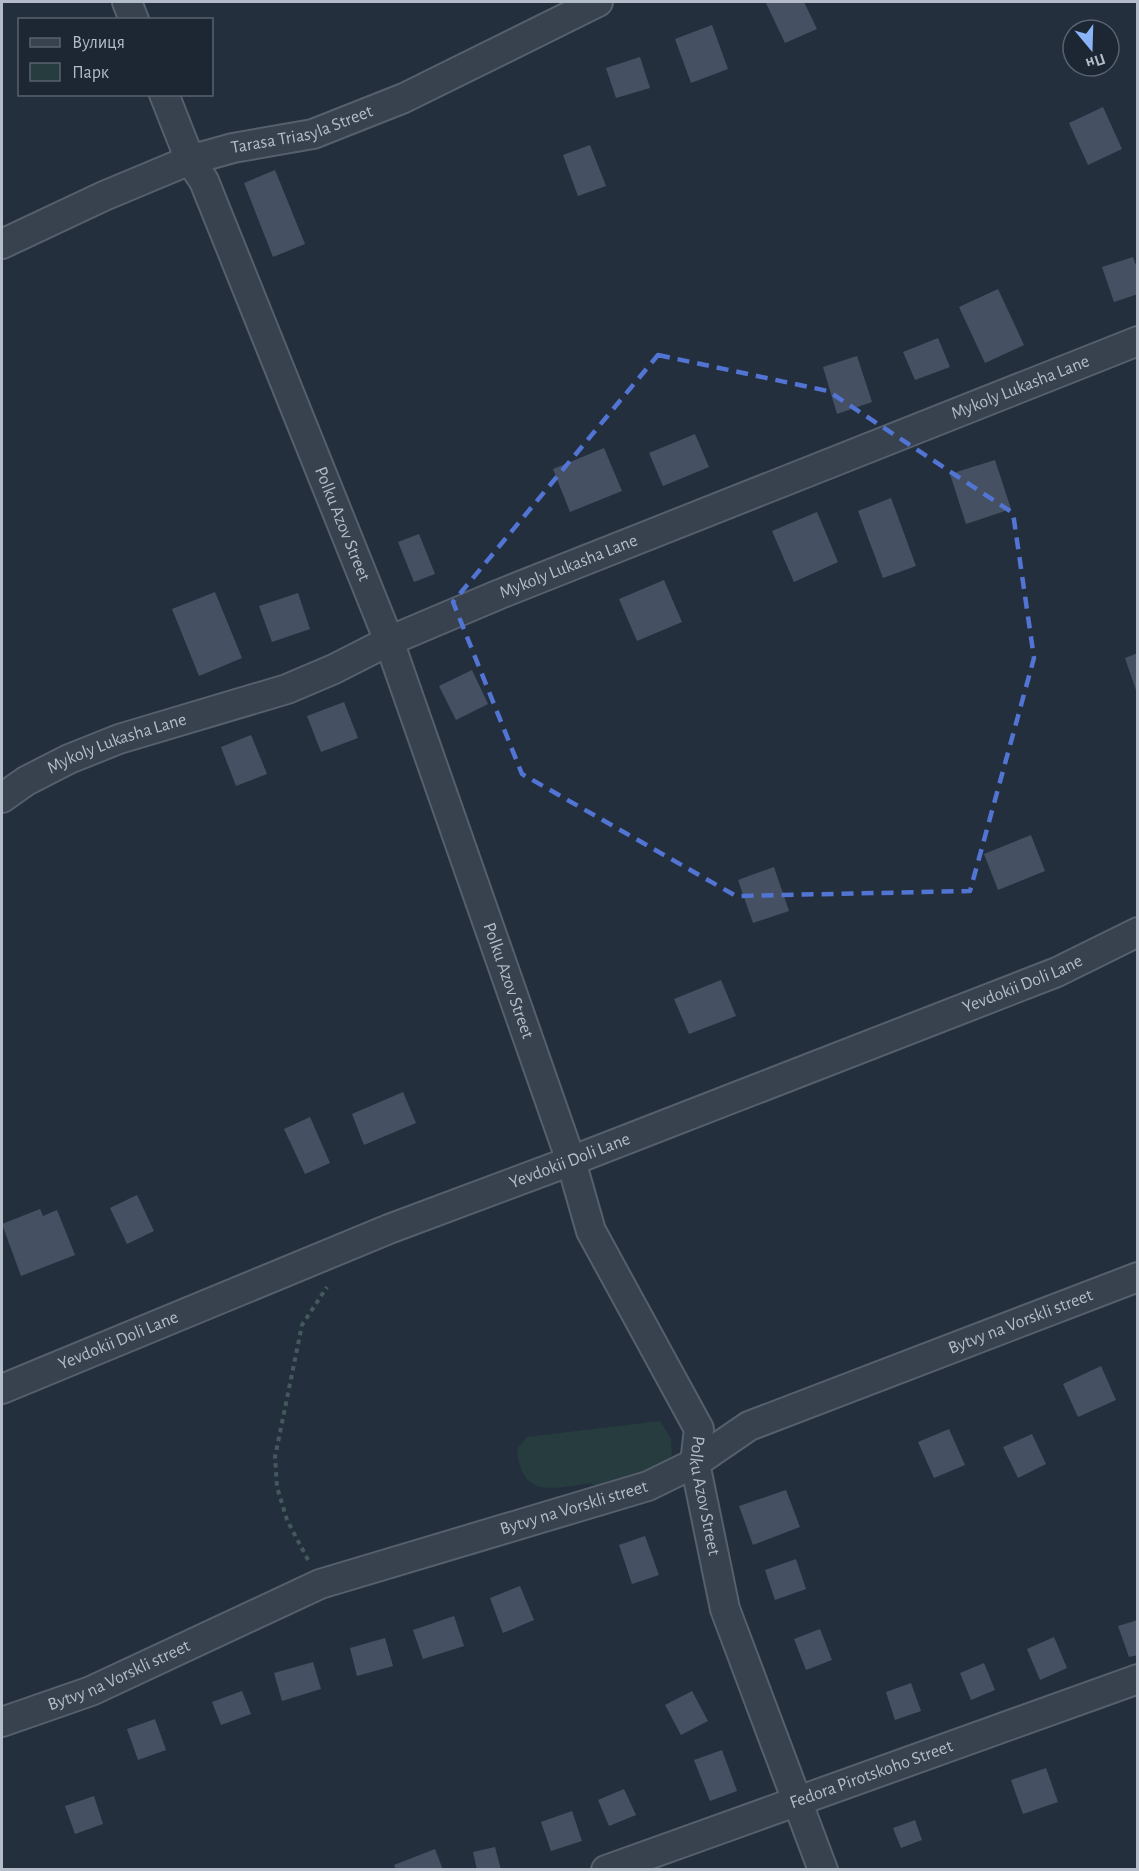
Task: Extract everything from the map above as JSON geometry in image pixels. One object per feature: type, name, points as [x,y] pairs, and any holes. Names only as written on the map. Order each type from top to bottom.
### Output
[{"type":"street","points":[[127,2],[133,18]]},
{"type":"street","name":"Tarasa Triasyla Street","points":[[2,244],[104,196],[190,160],[233,148],[313,134],[404,98],[598,2]]},
{"type":"street","name":"Polku Azov Street","points":[[165,96],[190,160],[204,181],[389,641],[571,1161],[591,1231],[699,1430],[695,1463],[725,1609],[823,1869]]},
{"type":"street","name":"Mykoly Lukasha Lane","points":[[2,798],[26,781],[69,759],[119,739],[287,689],[334,669],[389,641],[500,594],[1137,341]]},
{"type":"street","name":"Yevdokii Doli Lane","points":[[2,1389],[389,1229],[571,1161],[1057,972],[1137,932]]},
{"type":"street","name":"Bytvy na Vorskli street","points":[[2,1722],[91,1691],[320,1584],[648,1486],[695,1463],[749,1426],[1137,1277]]},
{"type":"street","name":"Fedora Pirotskoho Street","points":[[606,1869],[1137,1679]]},
{"type":"path","points":[[320,1584],[287,1520],[277,1487],[275,1457],[302,1325],[327,1286]]},
{"type":"highlighted area","points":[[658,355],[828,391],[1013,513],[1034,658],[970,891],[736,896],[522,774],[453,602]]},
{"type":"green space","points":[[660,1421],[671,1439],[672,1456],[650,1476],[601,1491],[591,1483],[552,1488],[532,1483],[525,1477],[520,1465],[517,1449],[527,1437]]},
{"type":"building","points":[[804,2],[817,29],[785,43],[766,3]]},
{"type":"building","points":[[712,25],[728,69],[691,83],[675,39]]},
{"type":"building","points":[[640,57],[650,88],[616,98],[606,68]]},
{"type":"building","points":[[1103,107],[1122,149],[1088,165],[1069,123]]},
{"type":"building","points":[[590,145],[606,186],[578,196],[563,155]]},
{"type":"building","points":[[275,170],[305,244],[273,257],[244,183]]},
{"type":"building","points":[[1133,257],[1138,271],[1138,294],[1114,302],[1102,267]]},
{"type":"building","points":[[998,289],[1024,345],[985,363],[959,307]]},
{"type":"building","points":[[938,338],[950,367],[915,380],[903,352]]},
{"type":"building","points":[[857,356],[872,402],[837,414],[823,367]]},
{"type":"building","points":[[695,434],[709,467],[663,486],[649,453]]},
{"type":"building","points":[[604,448],[622,491],[570,512],[553,469]]},
{"type":"building","points":[[995,460],[1011,509],[966,524],[950,474]]},
{"type":"building","points":[[891,498],[916,566],[883,578],[858,511]]},
{"type":"building","points":[[817,512],[838,562],[794,582],[772,531]]},
{"type":"building","points":[[419,534],[435,574],[414,582],[398,542]]},
{"type":"building","points":[[664,580],[682,622],[637,641],[619,599]]},
{"type":"building","points":[[215,592],[242,658],[199,676],[172,609]]},
{"type":"building","points":[[298,593],[310,629],[272,642],[259,606]]},
{"type":"building","points":[[1138,653],[1138,693],[1137,693],[1125,658]]},
{"type":"building","points":[[472,670],[488,704],[456,720],[439,686]]},
{"type":"building","points":[[344,702],[358,738],[321,752],[307,716]]},
{"type":"building","points":[[251,735],[267,774],[236,786],[221,747]]},
{"type":"building","points":[[1031,835],[1045,871],[998,890],[984,854]]},
{"type":"building","points":[[774,867],[789,911],[753,923],[738,880]]},
{"type":"building","points":[[721,980],[736,1016],[689,1034],[674,999]]},
{"type":"building","points":[[403,1092],[416,1123],[364,1145],[352,1114]]},
{"type":"building","points":[[310,1117],[330,1163],[305,1174],[284,1129]]},
{"type":"building","points":[[137,1195],[154,1231],[127,1244],[110,1208]]},
{"type":"building","points":[[40,1209],[43,1216],[57,1210],[75,1255],[21,1276],[2,1224]]},
{"type":"building","points":[[1101,1366],[1116,1400],[1078,1417],[1063,1384]]},
{"type":"building","points":[[949,1429],[965,1465],[934,1478],[918,1442]]},
{"type":"building","points":[[1032,1434],[1046,1464],[1018,1478],[1003,1447]]},
{"type":"building","points":[[786,1490],[800,1527],[753,1545],[739,1506]]},
{"type":"building","points":[[645,1536],[659,1575],[632,1584],[619,1545]]},
{"type":"building","points":[[796,1559],[806,1589],[775,1600],[765,1570]]},
{"type":"building","points":[[520,1586],[534,1620],[503,1633],[490,1598]]},
{"type":"building","points":[[454,1616],[464,1646],[423,1659],[413,1630]]},
{"type":"building","points":[[1138,1620],[1138,1655],[1129,1657],[1118,1626]]},
{"type":"building","points":[[820,1629],[832,1660],[806,1670],[794,1639]]},
{"type":"building","points":[[1054,1637],[1067,1668],[1040,1680],[1027,1649]]},
{"type":"building","points":[[385,1638],[393,1666],[357,1676],[350,1648]]},
{"type":"building","points":[[313,1662],[321,1689],[282,1701],[274,1673]]},
{"type":"building","points":[[984,1663],[995,1690],[971,1700],[960,1673]]},
{"type":"building","points":[[911,1683],[921,1711],[895,1720],[886,1692]]},
{"type":"building","points":[[242,1691],[251,1714],[221,1725],[212,1702]]},
{"type":"building","points":[[692,1691],[708,1721],[681,1735],[665,1705]]},
{"type":"building","points":[[155,1719],[166,1750],[138,1760],[127,1729]]},
{"type":"building","points":[[722,1750],[737,1791],[710,1801],[694,1760]]},
{"type":"building","points":[[1046,1768],[1058,1802],[1023,1814],[1011,1780]]},
{"type":"building","points":[[624,1789],[636,1815],[609,1826],[598,1800]]},
{"type":"building","points":[[94,1796],[103,1824],[75,1834],[65,1806]]},
{"type":"building","points":[[572,1811],[582,1841],[551,1851],[541,1822]]},
{"type":"building","points":[[915,1820],[922,1840],[901,1848],[893,1828]]},
{"type":"building","points":[[495,1847],[501,1870],[477,1870],[473,1852]]},
{"type":"building","points":[[435,1849],[443,1870],[396,1870],[394,1865]]}]
